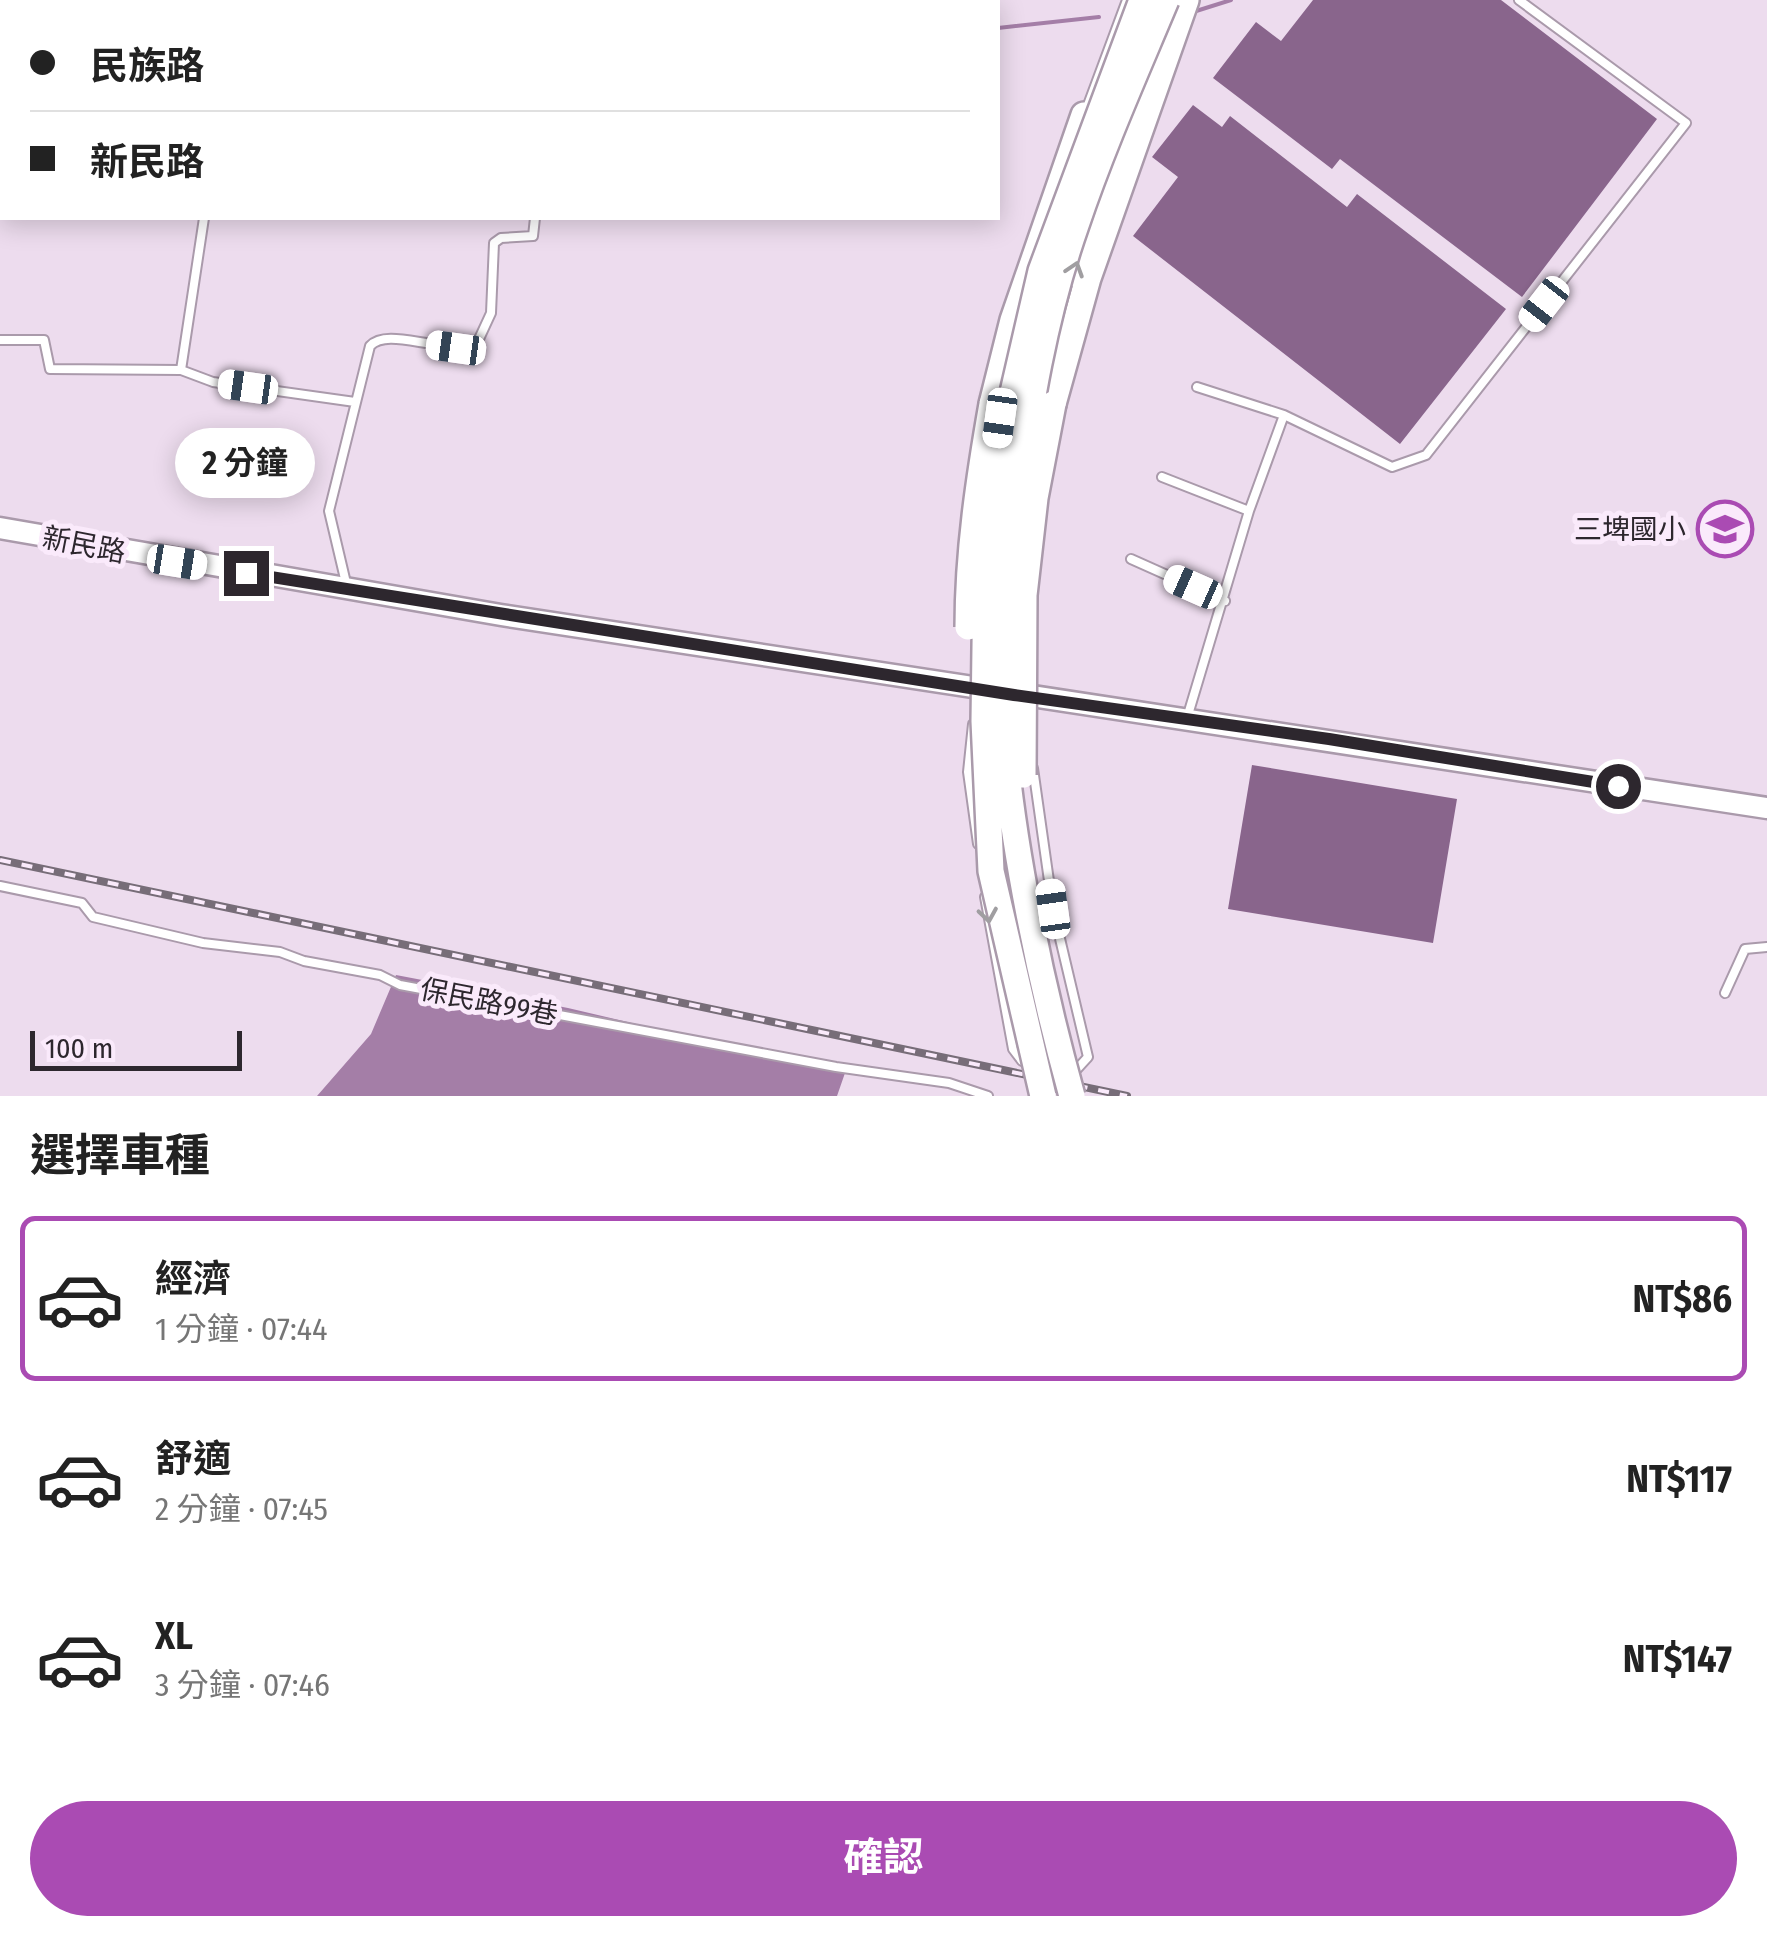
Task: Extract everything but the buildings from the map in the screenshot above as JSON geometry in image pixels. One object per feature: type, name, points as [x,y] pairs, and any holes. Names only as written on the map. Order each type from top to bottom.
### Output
[{"type":"highway","points":[[991,871],[984,721],[986,574],[1010,401],[1041,272],[1142,0]]},
{"type":"highway","points":[[1072,1096],[1056,1038],[1024,870],[1003,730],[1006,579],[1030,406],[1075,227],[1166,0]]},
{"type":"highway","points":[[1024,870],[1024,594],[1035,498],[1052,404],[1088,278],[1184,0]]},
{"type":"highway","points":[[1043,1096],[991,871],[968,732],[968,578],[977,490],[992,404],[1013,320],[1084,115]]},
{"type":"street","name":"新民路","points":[[0,528],[501,616],[1767,808]]},
{"type":"lane","points":[[1040,1064],[1022,1061],[1013,1049],[988,918],[968,772],[983,547],[1000,418],[1072,173],[1084,115],[1127,0]]},
{"type":"lane","points":[[1146,78],[1184,0]]},
{"type":"lane","points":[[1197,387],[1284,415],[1392,467],[1426,456],[1686,123],[1519,0]]},
{"type":"lane","points":[[1070,287],[1140,95]]},
{"type":"lane","points":[[181,370],[204,220]]},
{"type":"lane","points":[[347,587],[328,511],[367,354],[376,340],[456,348],[479,339],[490,313],[494,243],[501,238],[533,236],[535,220]]},
{"type":"lane","points":[[1059,1066],[1077,1069],[1088,1057],[1053,909],[1034,774],[1014,695],[1017,574],[1030,472],[1064,304]]},
{"type":"lane","points":[[0,340],[44,340],[50,369],[181,370],[213,382],[355,402]]},
{"type":"lane","points":[[1186,718],[1250,510],[1284,415]]},
{"type":"lane","points":[[1162,478],[1250,510]]},
{"type":"lane","points":[[1131,559],[1225,600]]},
{"type":"lane","name":"保民路99巷","points":[[0,886],[82,903],[93,917],[203,943],[280,952],[304,962],[380,975],[400,985],[836,1067],[948,1083],[988,1096]]},
{"type":"lane","points":[[1724,993],[1745,949],[1767,947]]},
{"type":"shaded area","points":[[396,975],[568,1008],[845,1073],[837,1096],[317,1096],[371,1034]]},
{"type":"waterway","points":[[1193,12],[1231,0]]},
{"type":"waterway","points":[[1000,28],[1099,17]]},
{"type":"railway","points":[[0,860],[1127,1096]]},
{"type":"place","name":"三埤國小","points":[[1725,529]]},
{"type":"route","points":[[246,573],[501,616],[1618,786]]}]
